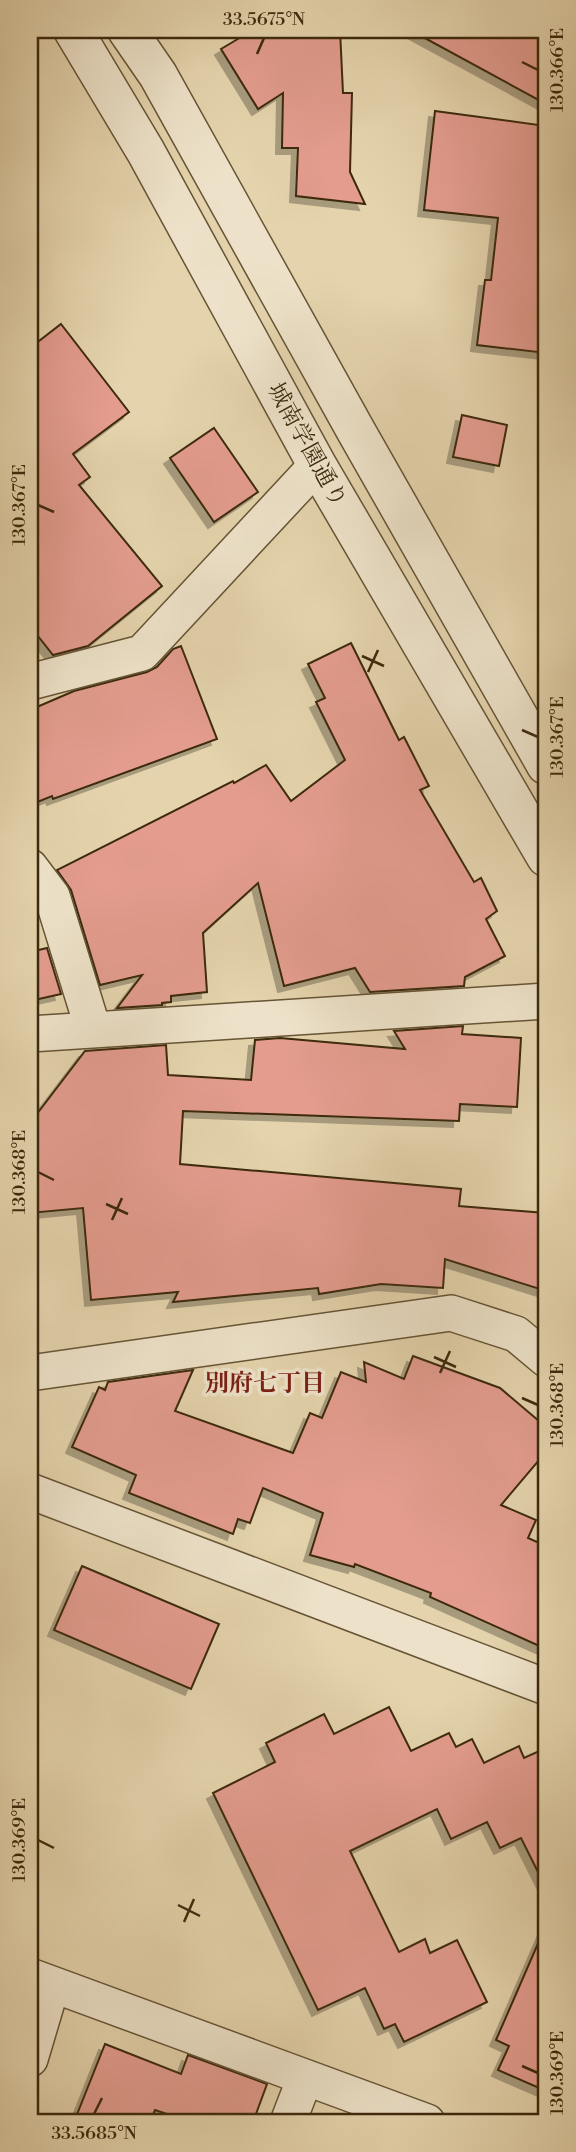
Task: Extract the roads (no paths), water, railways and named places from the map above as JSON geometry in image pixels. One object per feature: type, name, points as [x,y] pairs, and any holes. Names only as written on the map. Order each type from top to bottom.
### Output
[{"type":"street","name":"城南学園通り","points":[[73,30],[146,152],[317,465],[546,857]]},
{"type":"street","points":[[127,30],[158,75],[546,765]]},
{"type":"street","points":[[30,682],[142,653],[317,465]]},
{"type":"street","points":[[30,867],[52,896],[93,1029]]},
{"type":"street","points":[[30,1034],[546,1002]]},
{"type":"street","points":[[30,1373],[451,1313],[516,1334],[546,1359]]},
{"type":"street","points":[[30,1491],[546,1687]]},
{"type":"street","points":[[30,2059],[41,1980],[427,2122]]},
{"type":"street","points":[[288,2122],[305,2078]]},
{"type":"district","name":"別府七丁目","points":[[265,1384]]}]
